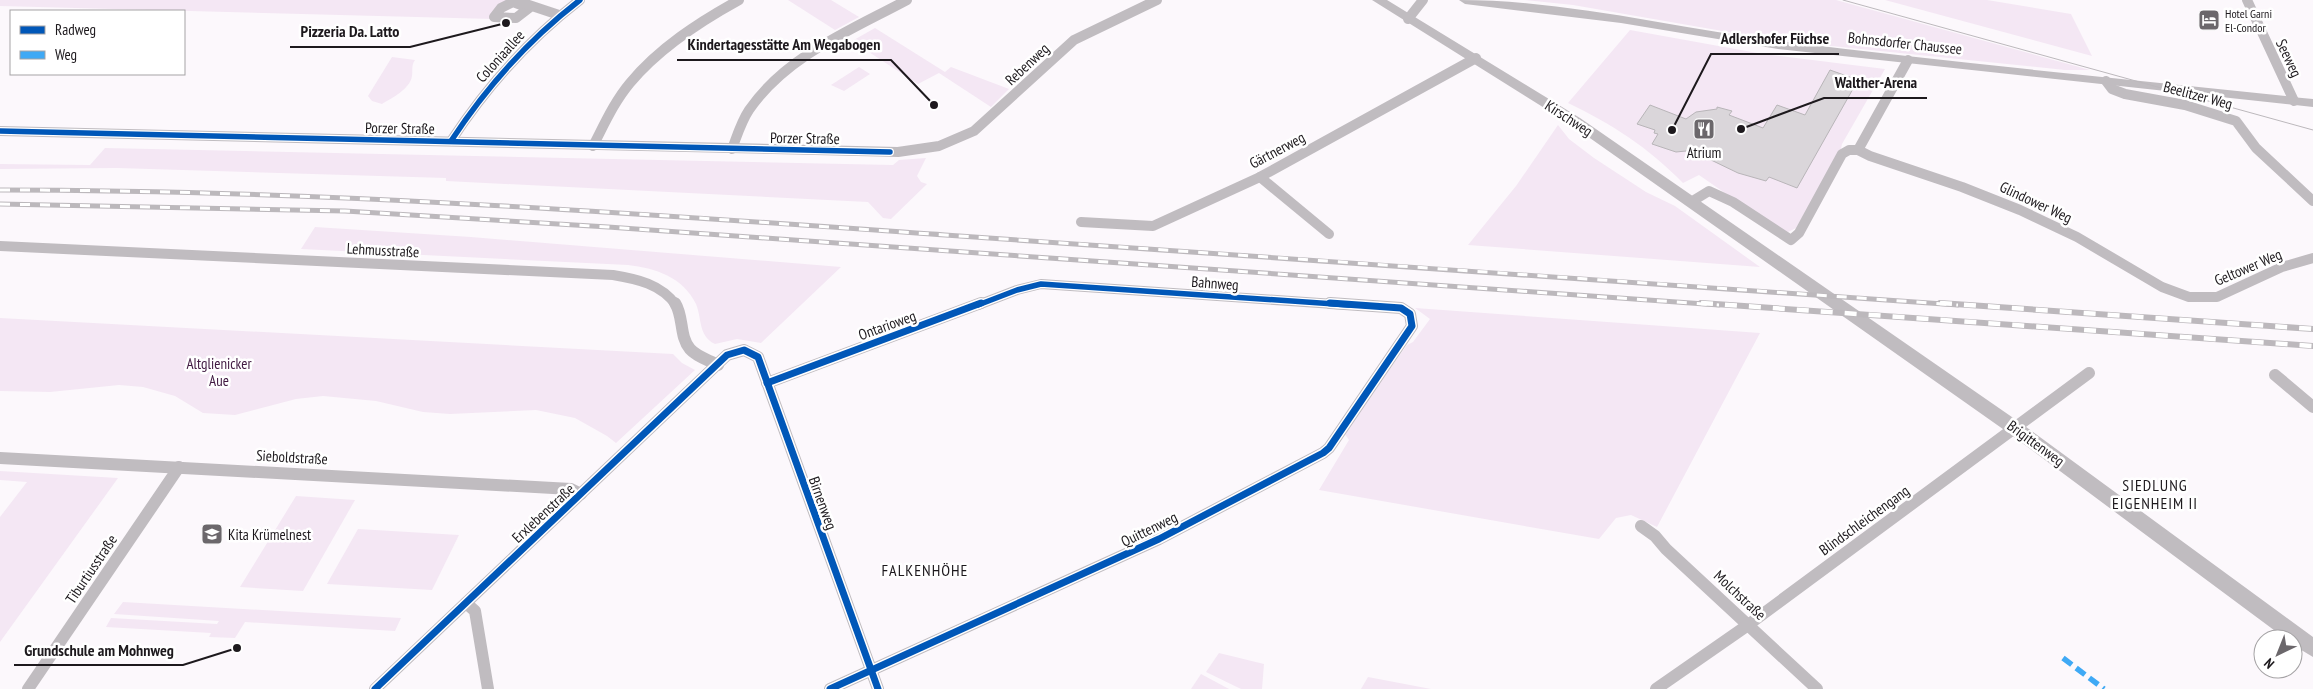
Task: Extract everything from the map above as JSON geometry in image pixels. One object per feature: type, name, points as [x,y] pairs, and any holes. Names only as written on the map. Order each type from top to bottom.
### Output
[{"type":"street","points":[[516,0],[559,15]]},
{"type":"street","name":"Coloniaallee","points":[[451,141],[473,106],[498,74],[523,47],[559,15],[580,0]]},
{"type":"street","points":[[592,146],[610,112],[630,84],[660,54],[710,16],[739,0]]},
{"type":"street","points":[[732,149],[748,111],[781,74],[801,59],[907,0]]},
{"type":"street","name":"Rebenweg","points":[[919,150],[939,146],[974,131],[1074,40],[1089,31],[1157,0]]},
{"type":"street","name":"Kirschweg","points":[[1378,0],[1476,58],[1575,121],[1755,246]]},
{"type":"street","points":[[1408,19],[1424,0]]},
{"type":"street","name":"Bohnsdorfer Chaussee","points":[[1465,0],[1621,19],[1778,45],[2313,103]]},
{"type":"street","name":"Seeweg","points":[[2247,0],[2294,101]]},
{"type":"street","name":"Gärtnerweg","points":[[1080,222],[1153,226],[1260,177],[1476,58]]},
{"type":"street","points":[[1691,202],[1709,191],[1733,202],[1791,240],[1799,233],[1842,154],[1849,150],[1858,150],[1908,60]]},
{"type":"street","name":"Beelitzer Weg","points":[[2106,81],[2112,89],[2126,94],[2184,106],[2236,121],[2256,148],[2313,201]]},
{"type":"street","name":"Porzer Straße","points":[[0,131],[732,149],[898,152],[919,150]]},
{"type":"street","name":"Glindower Weg","points":[[1858,150],[1871,158],[1962,187],[2016,209],[2066,232],[2168,290],[2194,297]]},
{"type":"street","points":[[1260,177],[1328,234]]},
{"type":"street","name":"Lehmusstraße","points":[[0,246],[613,275],[640,280],[659,288],[674,302],[680,313],[685,340],[691,350],[718,365]]},
{"type":"street","name":"Brigittenweg","points":[[1755,246],[2016,429],[2313,648]]},
{"type":"street","name":"Geltower Weg","points":[[2194,297],[2218,297],[2282,267],[2313,258]]},
{"type":"street","name":"Bahnweg","points":[[1016,290],[1041,284],[1402,308],[1410,314]]},
{"type":"street","name":"Ontarioweg","points":[[767,383],[1016,290]]},
{"type":"street","name":"Quittenweg","points":[[830,689],[871,672],[1159,539],[1323,453],[1329,448],[1412,326],[1410,314]]},
{"type":"street","name":"Birnenweg","points":[[727,355],[739,350],[750,352],[758,357],[878,689]]},
{"type":"street","name":"Erxlebenstraße","points":[[375,689],[727,355]]},
{"type":"street","name":"Blindschleichengang","points":[[1656,689],[1748,625],[2090,373]]},
{"type":"street","points":[[2276,375],[2313,407]]},
{"type":"street","name":"Sieboldstraße","points":[[0,458],[571,489],[581,494]]},
{"type":"street","name":"Tiburtiusstraße","points":[[28,689],[179,468]]},
{"type":"street","name":"Molchstraße","points":[[1641,526],[1655,536],[1817,689]]},
{"type":"street","points":[[466,603],[475,611],[488,689]]},
{"type":"green space","points":[[0,0],[508,0],[493,19],[0,6]]},
{"type":"green space","points":[[788,0],[831,0],[859,17],[835,30]]},
{"type":"green space","points":[[1525,0],[1836,0],[2090,70],[2065,70],[1774,40],[1573,5]]},
{"type":"green space","points":[[1885,0],[1987,0],[2071,14],[2092,56]]},
{"type":"green space","points":[[875,28],[945,72],[951,67],[1009,89],[991,107],[939,73],[918,84],[852,41]]},
{"type":"green space","points":[[1630,30],[1763,54],[1885,69],[1842,144],[1840,153],[1796,228],[1788,232],[1771,225],[1699,175],[1683,183],[1657,159],[1629,138],[1600,119],[1568,103]]},
{"type":"green space","points":[[392,57],[415,60],[411,81],[400,93],[382,104],[372,101],[368,96]]},
{"type":"green space","points":[[859,67],[870,74],[844,91],[831,85]]},
{"type":"green space","points":[[1558,125],[1569,139],[1594,158],[1646,192],[1675,206],[1760,267],[1468,245],[1516,186]]},
{"type":"green space","points":[[105,148],[893,165],[899,160],[926,158],[917,176],[921,182],[927,184],[891,219],[883,218],[868,202],[446,181],[446,178],[117,168],[0,169],[0,164],[90,165]]},
{"type":"green space","points":[[315,227],[471,237],[841,267],[761,343],[737,339],[715,344],[703,332],[696,304],[684,287],[667,276],[648,269],[628,265],[301,249]]},
{"type":"green space","points":[[1415,308],[1760,333],[1657,527],[1631,515],[1616,518],[1599,539],[1319,490],[1349,440],[1344,433],[1407,345],[1413,342],[1430,319]]},
{"type":"green space","name":"Altglienicker Aue","points":[[0,318],[673,354],[682,363],[695,370],[616,443],[575,418],[536,410],[450,414],[423,412],[376,401],[323,396],[296,399],[235,415],[203,413],[175,396],[143,387],[119,385],[50,392],[0,391]]},
{"type":"green space","points":[[0,471],[118,478],[0,642],[0,517],[27,482],[0,480]]},
{"type":"green space","points":[[296,496],[355,500],[303,591],[240,587]]},
{"type":"green space","points":[[358,529],[459,535],[432,590],[327,584]]},
{"type":"green space","points":[[123,602],[401,618],[395,631],[245,622],[235,638],[209,637],[211,633],[106,627],[111,618],[217,624],[219,621],[114,614]]},
{"type":"green space","points":[[1219,653],[1264,664],[1262,689],[1241,689],[1206,672]]},
{"type":"green space","points":[[1201,674],[1229,689],[1191,689]]},
{"type":"green space","points":[[1368,677],[1431,689],[1361,689]]},
{"type":"building","points":[[1830,70],[1858,80],[1797,188],[1769,177],[1766,181],[1738,173],[1709,159],[1712,155],[1692,148],[1676,152],[1652,144],[1658,134],[1654,133],[1655,130],[1637,124],[1650,105],[1686,119],[1696,112],[1717,109],[1717,107],[1732,111],[1729,115],[1763,128],[1777,105],[1805,115]]},
{"type":"tram line","points":[[1843,0],[2313,130]]},
{"type":"railway","points":[[0,190],[237,194],[473,204],[1958,305]]},
{"type":"railway","points":[[0,204],[345,211],[608,227],[1719,305]]},
{"type":"railway","points":[[1701,303],[2313,346]]},
{"type":"railway","points":[[1940,303],[2313,329]]},
{"type":"marked path","points":[[2063,658],[2104,689]]},
{"type":"cycle path","points":[[451,141],[478,101],[508,64],[542,30],[580,0]]},
{"type":"cycle path","points":[[0,131],[890,152]]},
{"type":"cycle path","points":[[767,383],[1017,290],[1041,284],[1401,308],[1410,314],[1412,326],[1329,448],[1323,453],[1159,539],[830,689]]},
{"type":"cycle path","points":[[375,689],[727,355],[744,350],[758,357],[878,689]]},
{"type":"place","name":"Hotel Garni El-Condor","points":[[2209,20]]},
{"type":"place","name":"Pizzeria Da. Latto","points":[[506,23]]},
{"type":"place","name":"Kindertagesstätte Am Wegabogen","points":[[934,105]]},
{"type":"place","name":"Atrium","points":[[1704,129]]},
{"type":"place","name":"Walther-Arena","points":[[1741,129]]},
{"type":"place","name":"Adlershofer Füchse","points":[[1672,130]]},
{"type":"place","name":"Kita Krümelnest","points":[[212,534]]},
{"type":"place","name":"Grundschule am Mohnweg","points":[[237,648]]},
{"type":"district","name":"SIEDLUNG EIGENHEIM II","points":[[2155,494]]},
{"type":"district","name":"FALKENHÖHE","points":[[925,570]]}]
